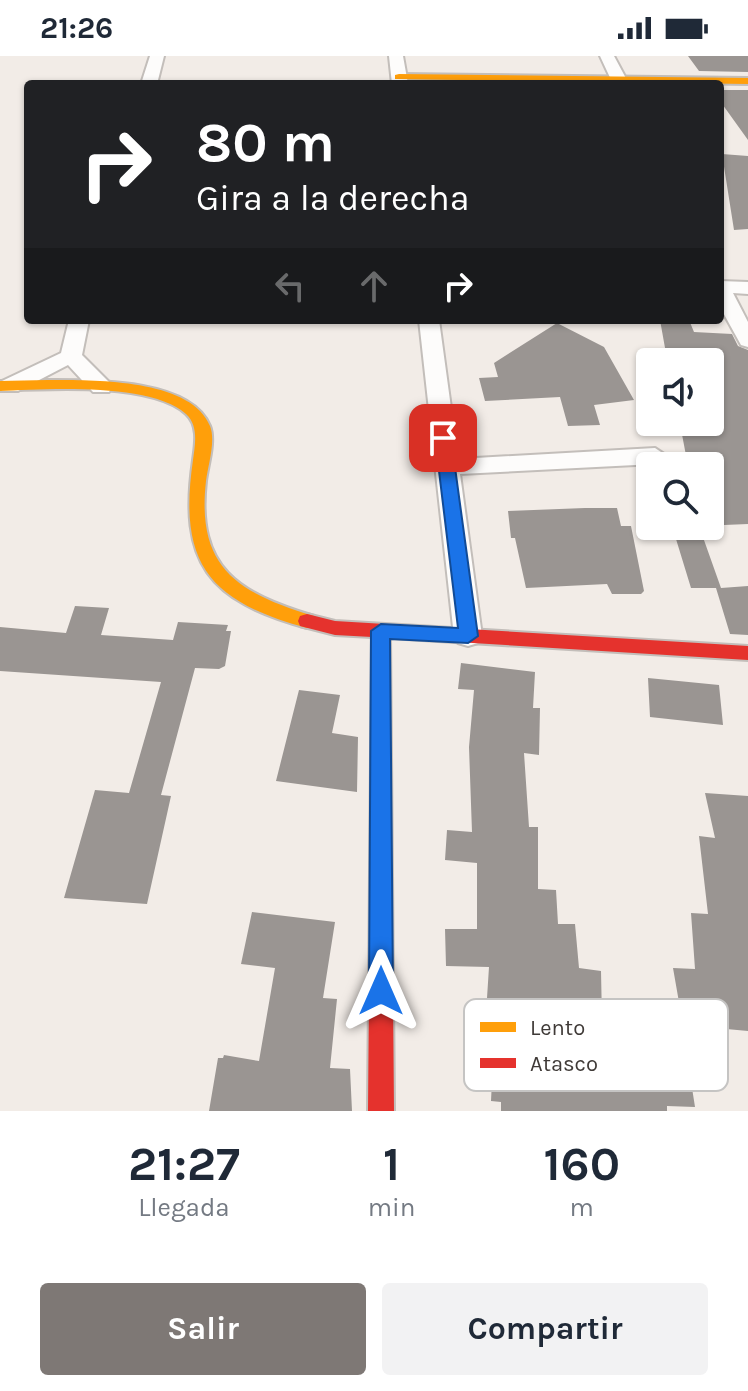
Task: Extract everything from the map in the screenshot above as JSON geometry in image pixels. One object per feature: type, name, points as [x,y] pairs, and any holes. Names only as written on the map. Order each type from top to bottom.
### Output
[{"type":"street","points":[[150,80],[157,56]]},
{"type":"street","points":[[396,56],[400,80]]},
{"type":"street","points":[[607,56],[619,80]]},
{"type":"street","points":[[724,81],[748,81]]},
{"type":"street","points":[[724,287],[748,288]]},
{"type":"street","points":[[724,295],[748,341]]},
{"type":"street","points":[[71,356],[78,324]]},
{"type":"street","points":[[429,324],[468,636]]},
{"type":"street","points":[[5,386],[71,356]]},
{"type":"street","points":[[71,356],[101,387]]},
{"type":"street","points":[[5,386],[101,387],[177,400],[202,420],[197,539],[212,572],[238,598],[280,616],[335,628],[748,653]]},
{"type":"street","points":[[447,467],[636,457]]},
{"type":"street","points":[[381,631],[381,1111]]},
{"type":"building","points":[[688,56],[748,56],[748,72],[699,71]]},
{"type":"building","points":[[724,90],[748,90],[748,140],[724,107]]},
{"type":"building","points":[[724,154],[748,156],[748,229],[734,230]]},
{"type":"building","points":[[559,324],[604,347],[634,400],[594,405],[600,425],[568,426],[560,397],[485,401],[479,378],[498,377],[494,363]]},
{"type":"building","points":[[661,324],[691,324],[694,332],[732,334],[738,346],[748,350],[748,524],[724,525],[724,452],[685,452],[682,436],[724,436],[724,348],[665,348]]},
{"type":"building","points":[[617,508],[621,526],[631,526],[644,591],[641,594],[612,594],[607,584],[526,588],[515,538],[511,538],[508,511]]},
{"type":"building","points":[[676,540],[704,540],[721,588],[748,586],[748,635],[730,634],[716,588],[691,588]]},
{"type":"building","points":[[75,606],[109,608],[101,635],[173,640],[178,622],[228,625],[226,631],[231,631],[225,666],[219,669],[195,668],[161,795],[171,796],[147,904],[64,898],[95,790],[129,793],[161,682],[0,671],[0,627],[66,633]]},
{"type":"building","points":[[461,663],[535,672],[533,708],[540,708],[539,755],[524,753],[529,827],[538,827],[538,889],[556,890],[558,924],[575,924],[579,968],[601,971],[602,999],[487,998],[489,967],[446,966],[445,929],[477,929],[477,863],[445,860],[447,830],[472,832],[469,747],[474,690],[458,689]]},
{"type":"building","points":[[648,678],[719,685],[723,725],[650,717]]},
{"type":"building","points":[[299,690],[340,695],[332,733],[358,737],[357,792],[276,781]]},
{"type":"building","points":[[705,793],[748,796],[748,1031],[728,1029],[728,999],[678,999],[673,968],[695,969],[691,913],[708,914],[699,836],[715,838]]},
{"type":"building","points":[[252,912],[335,922],[323,998],[337,999],[330,1068],[350,1069],[352,1111],[209,1111],[218,1058],[224,1055],[259,1061],[275,968],[241,964]]},
{"type":"building","points":[[491,1091],[692,1091],[695,1107],[667,1106],[667,1111],[501,1111],[501,1102],[491,1101]]},
{"type":"traffic: slow","points":[[399,77],[661,80]]},
{"type":"traffic: slow","points":[[724,81],[748,81]]},
{"type":"traffic: slow","points":[[0,386],[80,385],[145,391],[172,399],[193,411],[203,428],[196,502],[198,528],[213,568],[226,584],[243,596],[283,615],[307,621]]},
{"type":"traffic: jam","points":[[307,621],[335,628],[748,653]]},
{"type":"traffic: jam","points":[[381,631],[381,1111]]},
{"type":"route","points":[[381,991],[381,631],[468,636],[443,438]]}]
